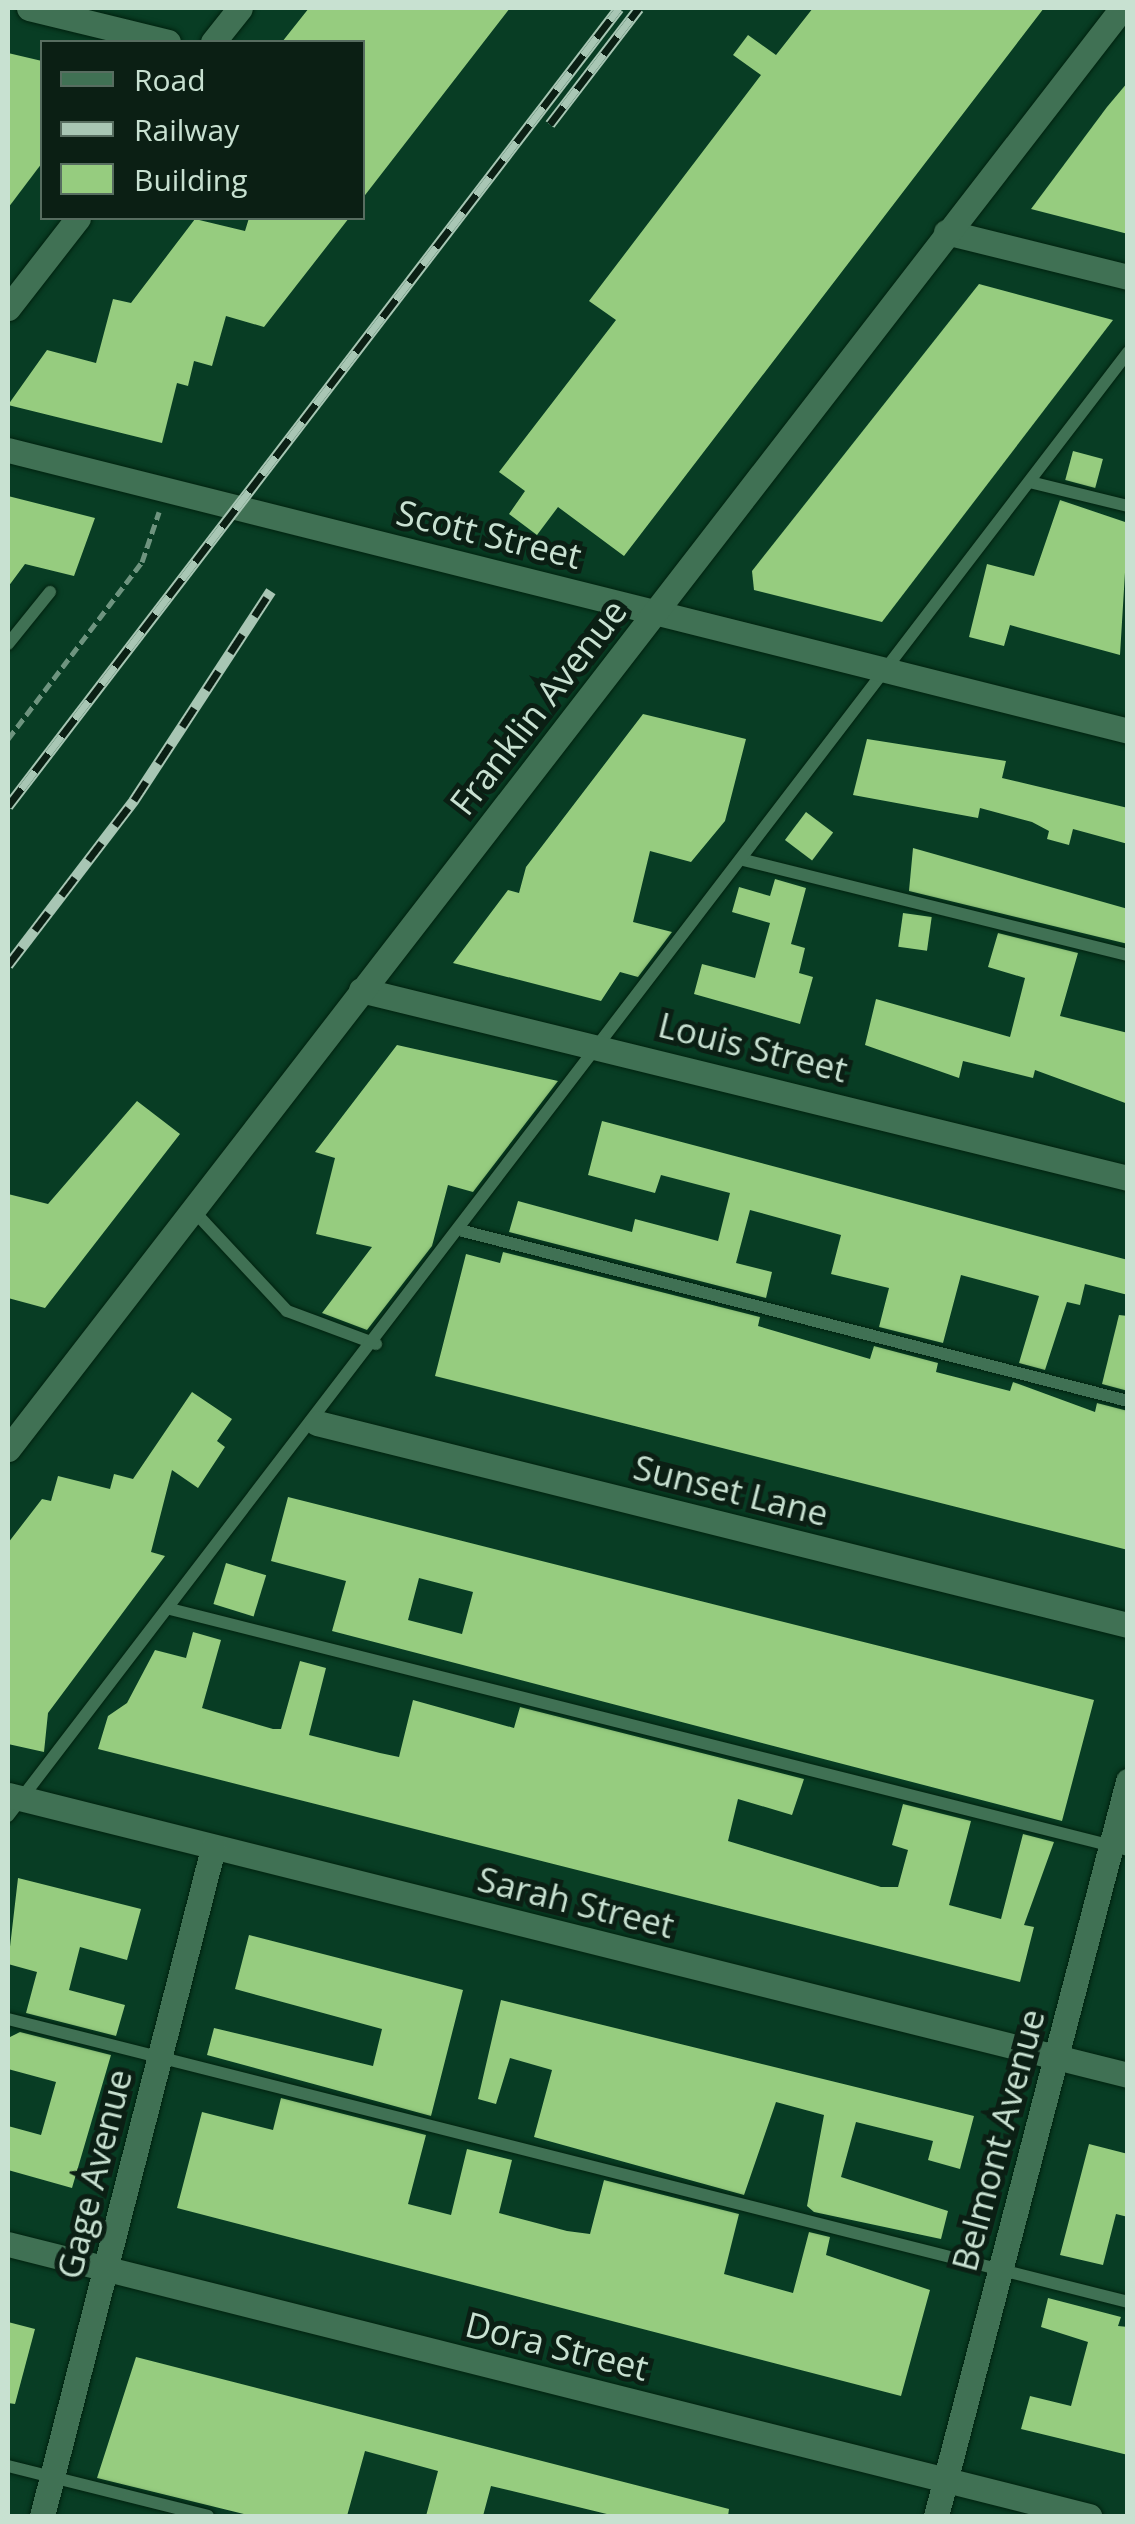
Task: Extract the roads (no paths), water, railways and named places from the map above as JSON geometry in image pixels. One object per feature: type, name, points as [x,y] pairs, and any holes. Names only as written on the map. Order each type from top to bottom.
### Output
[{"type":"street","points":[[29,8],[160,40]]},
{"type":"street","points":[[215,40],[240,8]]},
{"type":"street","name":"Franklin Avenue","points":[[8,1449],[1122,8]]},
{"type":"street","points":[[8,308],[76,220]]},
{"type":"street","points":[[946,232],[1128,277]]},
{"type":"street","name":"Scott Street","points":[[8,450],[1128,730]]},
{"type":"street","name":"Louis Street","points":[[361,990],[604,1046],[1128,1178]]},
{"type":"street","name":"Sunset Lane","points":[[317,1423],[1128,1625]]},
{"type":"street","name":"Belmont Avenue","points":[[936,2516],[1056,2057],[1119,1848],[1128,1782]]},
{"type":"street","name":"Sarah Street","points":[[12,1804],[213,1848],[1128,2075]]},
{"type":"street","name":"Gage Avenue","points":[[42,2516],[213,1848]]},
{"type":"street","name":"Dora Street","points":[[8,2244],[1089,2516]]},
{"type":"lane","points":[[12,1804],[317,1423],[1128,352]]},
{"type":"lane","points":[[1030,482],[1128,506]]},
{"type":"lane","points":[[8,644],[50,592]]},
{"type":"lane","points":[[744,860],[1128,955]]},
{"type":"lane","points":[[192,1209],[287,1311],[376,1344]]},
{"type":"lane","points":[[463,1231],[1128,1401]]},
{"type":"lane","points":[[170,1610],[1119,1848]]},
{"type":"lane","points":[[8,2019],[1128,2302]]},
{"type":"lane","points":[[8,2466],[208,2516]]},
{"type":"railway","points":[[8,806],[619,8]]},
{"type":"railway","points":[[550,124],[639,8]]},
{"type":"railway","points":[[8,965],[134,800],[271,591]]}]
